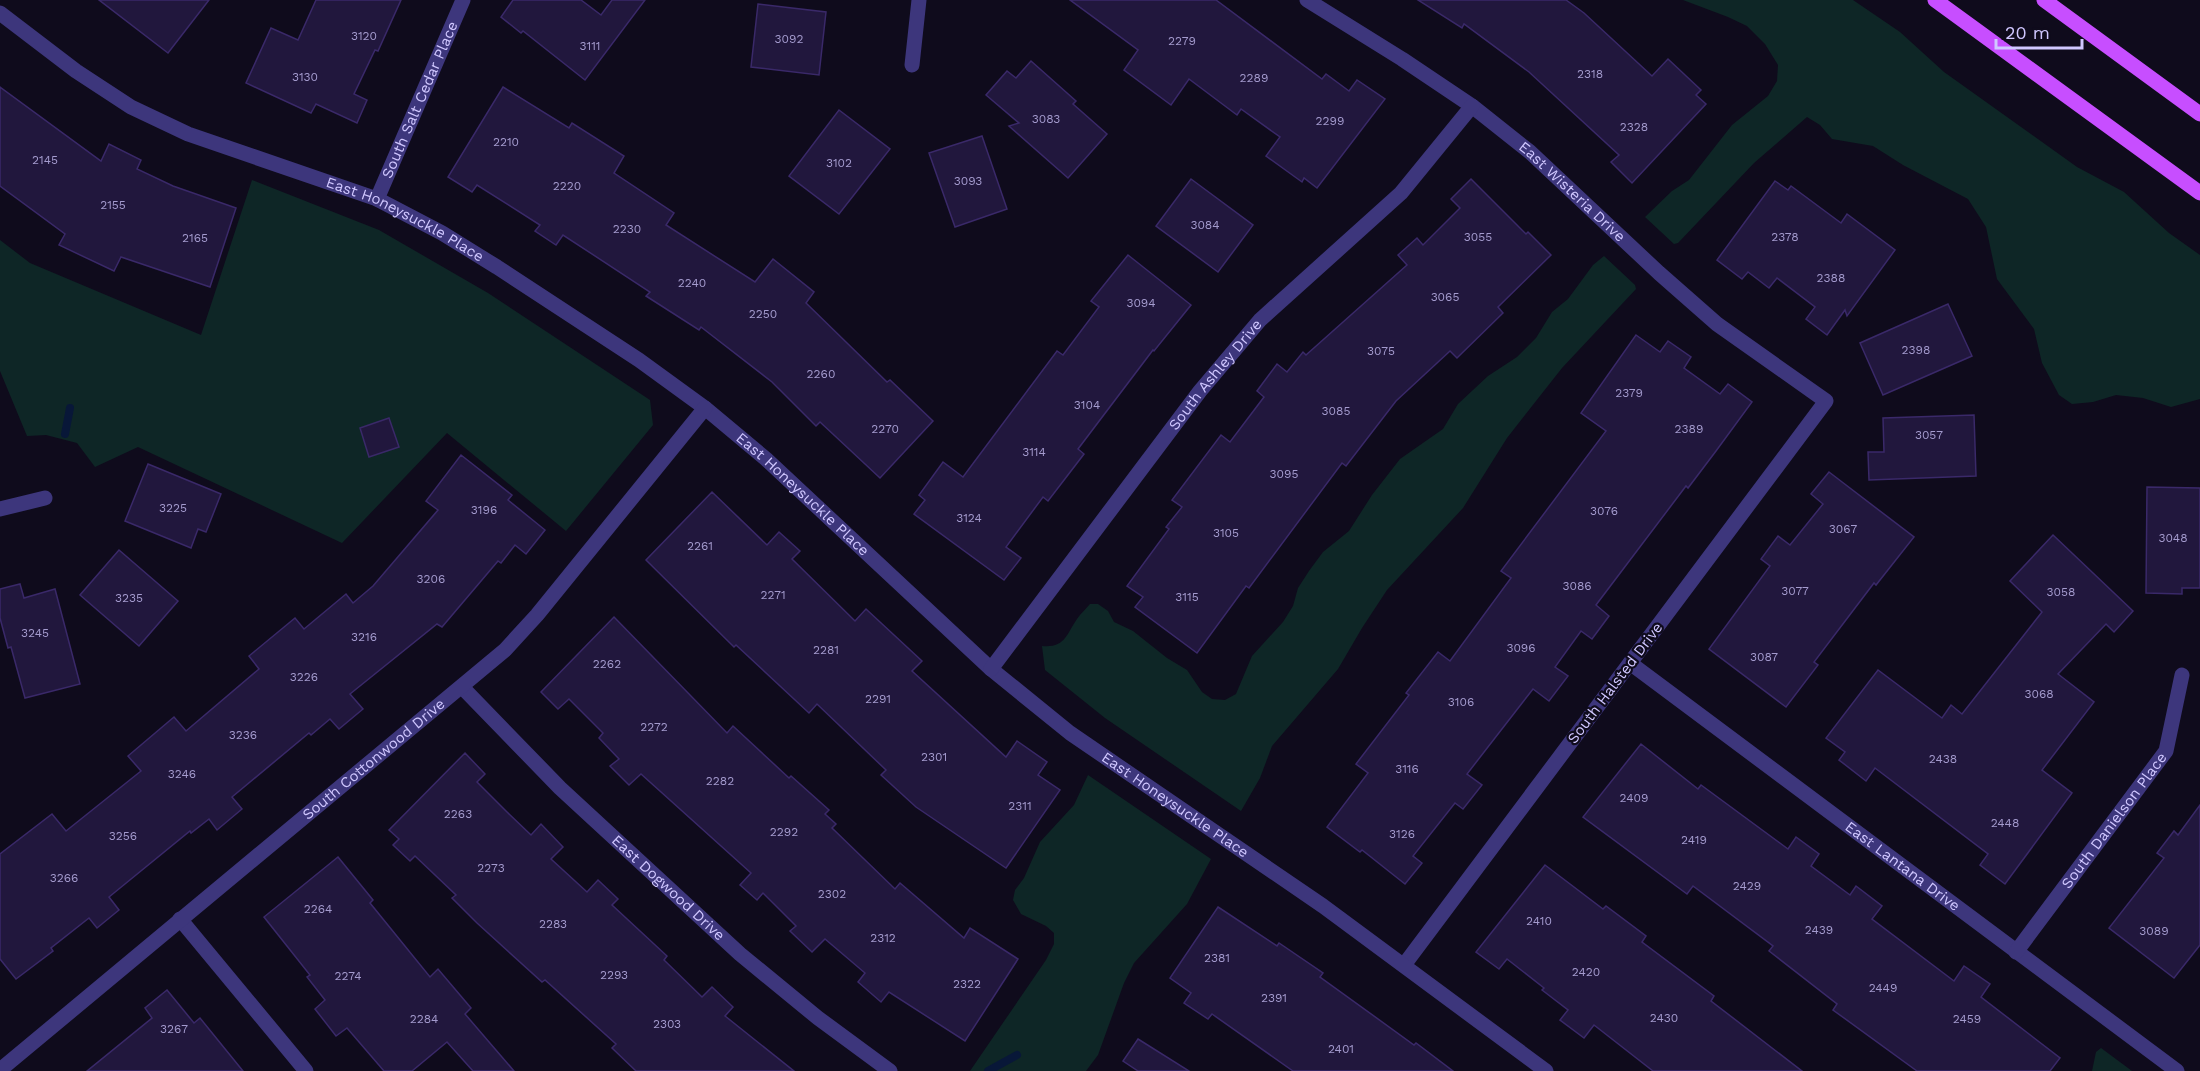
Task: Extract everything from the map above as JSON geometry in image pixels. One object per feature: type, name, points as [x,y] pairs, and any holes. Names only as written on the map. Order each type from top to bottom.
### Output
[{"type":"main road","points":[[1935,0],[2200,193]]},
{"type":"main road","points":[[2044,0],[2200,114]]},
{"type":"street","name":"South Salt Cedar Place","points":[[376,199],[463,0]]},
{"type":"street","points":[[912,65],[919,0]]},
{"type":"street","name":"East Wisteria Drive","points":[[1307,0],[1472,106],[1530,152],[1717,324],[1826,401]]},
{"type":"street","name":"East Honeysuckle Place","points":[[0,13],[76,71],[131,107],[188,134],[376,199],[442,233],[639,360],[705,408],[766,459],[991,669],[1071,733],[1323,906],[1546,1071]]},
{"type":"street","name":"South Ashley Drive","points":[[991,669],[1200,391],[1260,320],[1401,193],[1472,106]]},
{"type":"street","name":"South Halsted Drive","points":[[1404,965],[1826,401]]},
{"type":"street","name":"South Cottonwood Drive","points":[[0,1070],[504,650],[537,615],[705,408]]},
{"type":"street","points":[[0,509],[45,498]]},
{"type":"street","name":"East Lantana Drive","points":[[1630,663],[2177,1071]]},
{"type":"street","name":"South Danielson Place","points":[[2016,952],[2166,751],[2182,675]]},
{"type":"street","name":"East Dogwood Drive","points":[[462,687],[560,788],[740,954],[818,1018],[890,1071]]},
{"type":"street","points":[[180,919],[306,1071]]},
{"type":"green space","points":[[1683,0],[1853,0],[1900,32],[1944,72],[2077,167],[2124,192],[2169,233],[2200,255],[2200,399],[2171,407],[2143,398],[2116,395],[2093,402],[2072,404],[2059,395],[2042,363],[2034,329],[1997,279],[1986,227],[1968,199],[1903,165],[1873,146],[1832,139],[1820,125],[1807,117],[1754,163],[1678,243],[1674,244],[1645,217],[1672,191],[1689,180],[1732,125],[1768,96],[1777,81],[1778,65],[1765,44],[1747,26]]},
{"type":"green space","points":[[252,180],[379,230],[488,293],[650,400],[653,425],[566,531],[447,433],[342,543],[138,447],[95,467],[77,443],[46,435],[27,436],[0,371],[0,240],[30,263],[201,335]]},
{"type":"green space","points":[[1604,256],[1635,285],[1636,289],[1562,368],[1507,438],[1463,508],[1387,590],[1338,669],[1272,746],[1260,778],[1241,811],[1105,718],[1045,670],[1042,646],[1060,643],[1090,604],[1098,604],[1108,611],[1114,622],[1133,631],[1167,658],[1187,670],[1202,692],[1212,699],[1225,700],[1236,694],[1252,656],[1283,622],[1293,606],[1298,588],[1309,571],[1323,552],[1349,531],[1372,495],[1400,459],[1443,429],[1458,404],[1488,376],[1517,357],[1536,338],[1552,312],[1568,299],[1593,265]]},
{"type":"green space","points":[[1088,775],[1211,859],[1187,904],[1134,963],[1124,983],[1098,1055],[1086,1071],[970,1071],[1046,960],[1054,944],[1054,933],[1046,926],[1021,914],[1013,900],[1015,890],[1024,878],[1040,842],[1074,805]]},
{"type":"green space","points":[[2101,1048],[2132,1071],[2092,1071],[2096,1052]]},
{"type":"building","points":[[99,0],[209,0],[168,53]]},
{"type":"building","points":[[316,0],[401,0],[378,51],[375,50],[354,94],[367,100],[357,123],[316,104],[311,113],[246,83],[271,28],[298,40]]},
{"type":"building","points":[[513,0],[581,0],[601,15],[612,0],[645,0],[585,80],[523,31],[521,33],[501,17]]},
{"type":"building","points":[[1070,0],[1216,0],[1322,79],[1326,74],[1349,91],[1357,80],[1385,99],[1317,188],[1304,178],[1302,182],[1266,156],[1280,137],[1241,109],[1237,115],[1189,79],[1171,105],[1124,70],[1138,50]]},
{"type":"building","points":[[1418,0],[1566,0],[1584,13],[1652,76],[1668,59],[1701,90],[1696,95],[1706,104],[1632,183],[1611,162],[1619,155],[1529,72],[1464,24],[1462,28]]},
{"type":"building","points":[[758,4],[826,12],[819,75],[751,67]]},
{"type":"building","points":[[1031,61],[1076,101],[1073,104],[1107,134],[1068,178],[1009,126],[1019,123],[986,95],[1007,71],[1016,78]]},
{"type":"building","points":[[0,87],[101,161],[109,144],[141,160],[137,169],[173,186],[236,208],[210,287],[121,257],[114,271],[59,245],[65,234],[0,186]]},
{"type":"building","points":[[503,87],[569,128],[572,123],[624,156],[614,173],[674,213],[666,225],[755,282],[773,259],[814,292],[806,303],[887,382],[890,380],[933,421],[880,478],[820,422],[816,426],[772,382],[701,327],[699,330],[646,296],[650,292],[563,235],[556,245],[535,231],[540,225],[477,185],[472,192],[448,177]]},
{"type":"building","points":[[839,110],[890,149],[839,214],[789,176]]},
{"type":"building","points":[[982,136],[1007,209],[955,227],[929,153]]},
{"type":"building","points":[[1191,179],[1253,225],[1218,272],[1156,226]]},
{"type":"building","points":[[1471,179],[1526,234],[1528,232],[1551,255],[1498,307],[1503,313],[1457,358],[1450,351],[1396,401],[1346,466],[1342,463],[1249,588],[1246,586],[1197,653],[1135,607],[1143,597],[1127,586],[1169,529],[1166,527],[1182,507],[1172,500],[1221,435],[1230,442],[1264,397],[1257,391],[1277,364],[1287,372],[1303,352],[1306,355],[1407,265],[1398,255],[1417,238],[1423,245],[1460,208],[1451,199]]},
{"type":"building","points":[[1775,181],[1788,190],[1791,186],[1841,223],[1847,214],[1895,250],[1847,316],[1845,310],[1827,335],[1806,319],[1815,307],[1777,278],[1769,288],[1748,272],[1742,279],[1717,260]]},
{"type":"building","points":[[1128,255],[1191,305],[1153,350],[1078,449],[1084,454],[1048,501],[1043,497],[1006,547],[1021,558],[1004,580],[914,514],[925,500],[919,495],[943,462],[963,477],[1057,351],[1063,355],[1099,307],[1091,301]]},
{"type":"building","points":[[1948,304],[1972,356],[1883,395],[1860,343]]},
{"type":"building","points":[[1636,335],[1660,352],[1668,341],[1691,357],[1684,368],[1720,394],[1728,384],[1752,402],[1596,605],[1609,616],[1592,639],[1581,631],[1555,667],[1568,676],[1549,701],[1533,689],[1467,774],[1482,785],[1463,809],[1455,803],[1413,856],[1422,863],[1405,884],[1362,850],[1360,852],[1327,827],[1368,773],[1356,764],[1409,695],[1406,693],[1438,652],[1450,661],[1511,578],[1501,571],[1606,431],[1581,413]]},
{"type":"building","points":[[1974,415],[1976,476],[1869,480],[1868,452],[1884,452],[1883,418]]},
{"type":"building","points":[[389,418],[399,447],[369,457],[360,428]]},
{"type":"building","points":[[461,455],[512,495],[508,500],[545,530],[526,554],[515,545],[501,563],[498,561],[442,627],[437,624],[350,694],[363,709],[339,729],[330,719],[311,735],[309,733],[232,797],[242,809],[217,830],[209,819],[191,833],[190,831],[109,897],[119,910],[97,928],[89,918],[51,948],[53,951],[16,979],[0,959],[0,854],[52,814],[66,831],[141,771],[128,756],[174,717],[186,731],[259,669],[249,656],[295,618],[304,629],[346,594],[353,603],[373,586],[438,510],[426,501]]},
{"type":"building","points":[[148,464],[221,494],[206,532],[198,529],[191,548],[125,521]]},
{"type":"building","points":[[1829,472],[1914,537],[1876,585],[1874,583],[1814,662],[1818,665],[1786,707],[1709,649],[1770,566],[1761,559],[1778,536],[1790,545],[1823,504],[1811,494]]},
{"type":"building","points":[[2147,487],[2200,488],[2200,588],[2182,588],[2182,594],[2146,593]]},
{"type":"building","points":[[712,492],[767,545],[779,532],[800,551],[792,559],[855,621],[866,609],[922,661],[912,671],[1006,757],[1017,741],[1047,762],[1038,775],[1060,790],[1006,868],[916,807],[881,775],[886,770],[817,704],[809,713],[736,645],[734,647],[646,560]]},
{"type":"building","points":[[2053,535],[2133,611],[2114,632],[2106,624],[2058,674],[2094,702],[2042,770],[2072,793],[2005,884],[1980,865],[1988,854],[1875,768],[1866,781],[1839,760],[1845,752],[1826,738],[1878,670],[1942,718],[1951,705],[1962,714],[2042,612],[2010,581]]},
{"type":"building","points":[[119,550],[178,601],[139,646],[80,595]]},
{"type":"building","points":[[20,584],[24,598],[55,589],[80,684],[25,698],[11,647],[8,648],[0,618],[0,589]]},
{"type":"building","points":[[614,617],[727,733],[733,726],[789,778],[791,776],[829,810],[825,814],[836,824],[832,828],[895,889],[900,883],[964,938],[970,928],[1018,959],[965,1041],[889,992],[881,1002],[858,982],[865,973],[825,939],[812,952],[790,931],[796,926],[763,893],[757,900],[740,885],[751,873],[641,774],[629,785],[610,766],[619,759],[599,738],[603,733],[569,699],[558,709],[541,692]]},
{"type":"building","points":[[1641,744],[1698,789],[1701,785],[1788,849],[1796,837],[1819,854],[1811,866],[1850,895],[1856,886],[1882,906],[1872,919],[1954,981],[1964,966],[1990,984],[1981,997],[2060,1058],[2050,1071],[1917,1071],[1833,1010],[1837,1004],[1769,951],[1773,946],[1693,886],[1687,894],[1583,817]]},
{"type":"building","points":[[465,753],[485,774],[477,782],[507,812],[531,835],[541,824],[563,847],[551,859],[587,892],[598,880],[618,899],[612,905],[667,956],[664,960],[702,997],[712,987],[733,1007],[725,1016],[794,1071],[636,1071],[612,1048],[616,1044],[545,980],[542,982],[477,923],[452,898],[456,895],[415,856],[410,861],[393,845],[399,839],[389,830]]},
{"type":"building","points":[[2200,805],[2200,945],[2174,978],[2109,928],[2164,858],[2157,853],[2174,831],[2178,835]]},
{"type":"building","points":[[338,857],[373,900],[370,903],[430,977],[438,969],[471,1008],[465,1014],[514,1071],[473,1071],[447,1042],[412,1071],[384,1071],[347,1028],[336,1036],[315,1009],[325,1000],[307,977],[310,975],[264,917]]},
{"type":"building","points":[[1545,865],[1603,909],[1606,906],[1646,936],[1642,942],[1714,996],[1711,1001],[1802,1071],[1653,1071],[1594,1025],[1584,1038],[1560,1020],[1568,1010],[1542,990],[1544,988],[1507,959],[1499,969],[1476,952]]},
{"type":"building","points":[[1218,907],[1277,946],[1279,943],[1323,973],[1320,977],[1453,1071],[1293,1071],[1212,1014],[1208,1019],[1184,1003],[1191,993],[1170,978]]},
{"type":"building","points":[[167,990],[194,1023],[200,1018],[243,1071],[87,1071],[152,1018],[145,1008]]},
{"type":"building","points":[[1138,1039],[1189,1071],[1138,1071],[1123,1061]]},
{"type":"waterway","points":[[65,434],[70,408]]},
{"type":"waterway","points":[[988,1071],[1017,1055]]}]
